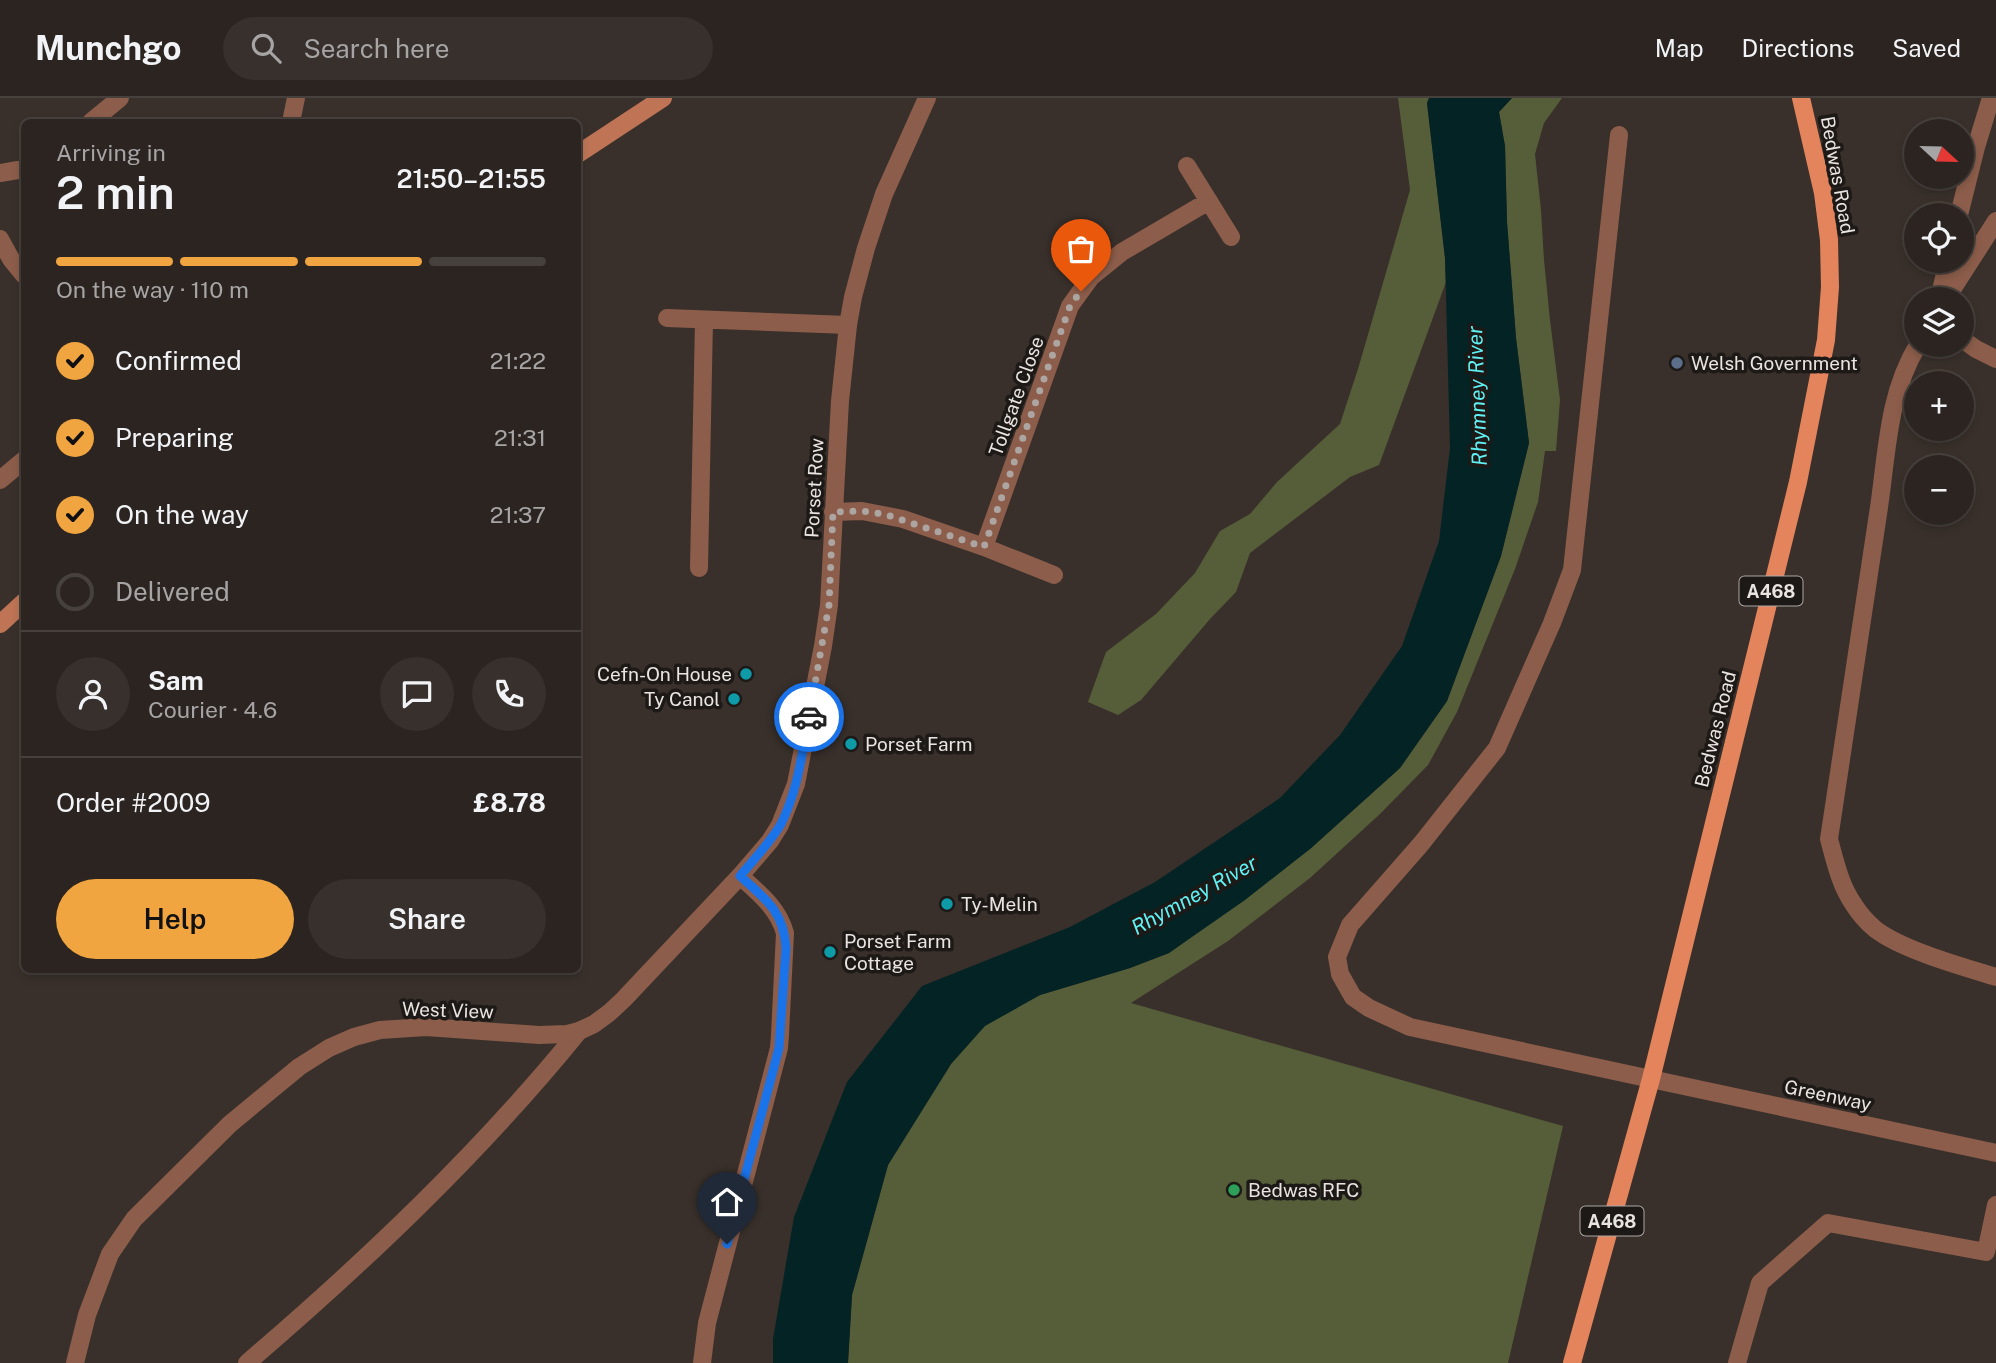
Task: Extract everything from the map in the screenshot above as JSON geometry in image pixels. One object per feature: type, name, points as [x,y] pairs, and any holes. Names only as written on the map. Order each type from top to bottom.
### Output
[{"type":"main road","name":"Bedwas Road","points":[[1572,1363],[1651,1079],[1798,482],[1826,340],[1830,287],[1829,240],[1823,193],[1801,98]]},
{"type":"street","points":[[95,119],[120,98]]},
{"type":"street","points":[[292,119],[296,98]]},
{"type":"street","points":[[581,152],[663,98]]},
{"type":"street","name":"Porset Row","points":[[740,876],[780,825],[796,784],[829,605],[840,401],[848,325],[866,248],[884,194],[927,98]]},
{"type":"street","points":[[1962,203],[1991,98]]},
{"type":"street","name":"Greenway","points":[[1619,135],[1572,570],[1552,623],[1497,748],[1421,844],[1350,925],[1337,957],[1340,974],[1353,997],[1369,1009],[1410,1027],[1996,1153]]},
{"type":"street","points":[[1187,166],[1231,237]]},
{"type":"street","name":"Tollgate Close","points":[[984,547],[1070,306],[1091,277],[1122,252],[1209,201]]},
{"type":"street","points":[[1954,287],[1996,220]]},
{"type":"street","points":[[0,239],[6,260],[21,272]]},
{"type":"street","points":[[667,318],[848,325]]},
{"type":"street","points":[[699,568],[704,320]]},
{"type":"street","points":[[1974,348],[1996,359]]},
{"type":"street","points":[[1912,357],[1899,382],[1890,427],[1829,839],[1838,873],[1853,904],[1875,929],[1899,943],[1996,977]]},
{"type":"street","points":[[0,480],[21,462]]},
{"type":"street","points":[[833,512],[862,511],[884,514],[984,547],[1054,575]]},
{"type":"street","points":[[0,624],[21,605]]},
{"type":"street","points":[[702,1363],[707,1323],[779,1048],[785,933],[775,910],[740,876]]},
{"type":"street","name":"West View","points":[[75,1363],[87,1315],[110,1254],[134,1219],[230,1124],[299,1067],[329,1048],[380,1030],[426,1027],[538,1035],[579,1031],[609,1013],[623,1000],[740,876]]},
{"type":"street","points":[[247,1363],[326,1294],[438,1188],[547,1071],[579,1031]]},
{"type":"street","points":[[1737,1363],[1760,1283],[1828,1223],[1986,1252],[1996,1205]]},
{"type":"green space","points":[[1398,98],[1429,98],[1427,103],[1446,282],[1379,465],[1350,477],[1250,553],[1236,592],[1141,700],[1118,715],[1088,702],[1106,652],[1156,614],[1195,573],[1220,531],[1250,514],[1277,482],[1340,424],[1410,190]]},
{"type":"green space","name":"Bedwas RFC","points":[[1512,98],[1562,98],[1544,123],[1535,154],[1560,400],[1556,451],[1545,451],[1538,502],[1515,569],[1457,712],[1428,765],[1380,814],[1310,878],[1228,941],[1131,1003],[1563,1126],[1508,1363],[848,1363],[852,1295],[888,1165],[951,1064],[985,1025],[1040,995],[1130,968],[1169,953],[1310,849],[1400,768],[1447,701],[1501,556],[1529,443],[1516,338],[1507,222],[1505,146],[1499,112]]},
{"type":"water","name":"Rhymney River","points":[[1429,98],[1512,98],[1499,112],[1505,146],[1507,222],[1516,338],[1529,443],[1501,556],[1447,701],[1400,768],[1310,849],[1245,900],[1169,953],[1130,968],[1040,995],[985,1026],[951,1064],[888,1165],[852,1295],[848,1363],[773,1363],[773,1339],[794,1217],[847,1082],[922,986],[1070,927],[1155,882],[1280,798],[1340,735],[1402,646],[1439,541],[1450,448],[1445,258],[1427,103]]},
{"type":"way so far","points":[[809,717],[829,605],[833,512],[862,511],[884,514],[984,547],[1070,306],[1081,291]]},
{"type":"place","name":"Welsh Government","points":[[1677,363]]},
{"type":"place","name":"Cefn-On House","points":[[746,674]]},
{"type":"place","name":"Ty Canol","points":[[734,699]]},
{"type":"place","name":"Porset Farm","points":[[851,744]]},
{"type":"place","name":"Ty-Melin","points":[[947,904]]},
{"type":"place","name":"Porset Farm Cottage","points":[[830,952]]},
{"type":"place","name":"Bedwas RFC","points":[[1234,1190]]},
{"type":"route","points":[[727,1244],[779,1048],[786,948],[782,921],[775,910],[740,876],[770,841],[789,805],[796,784],[809,717]]}]
